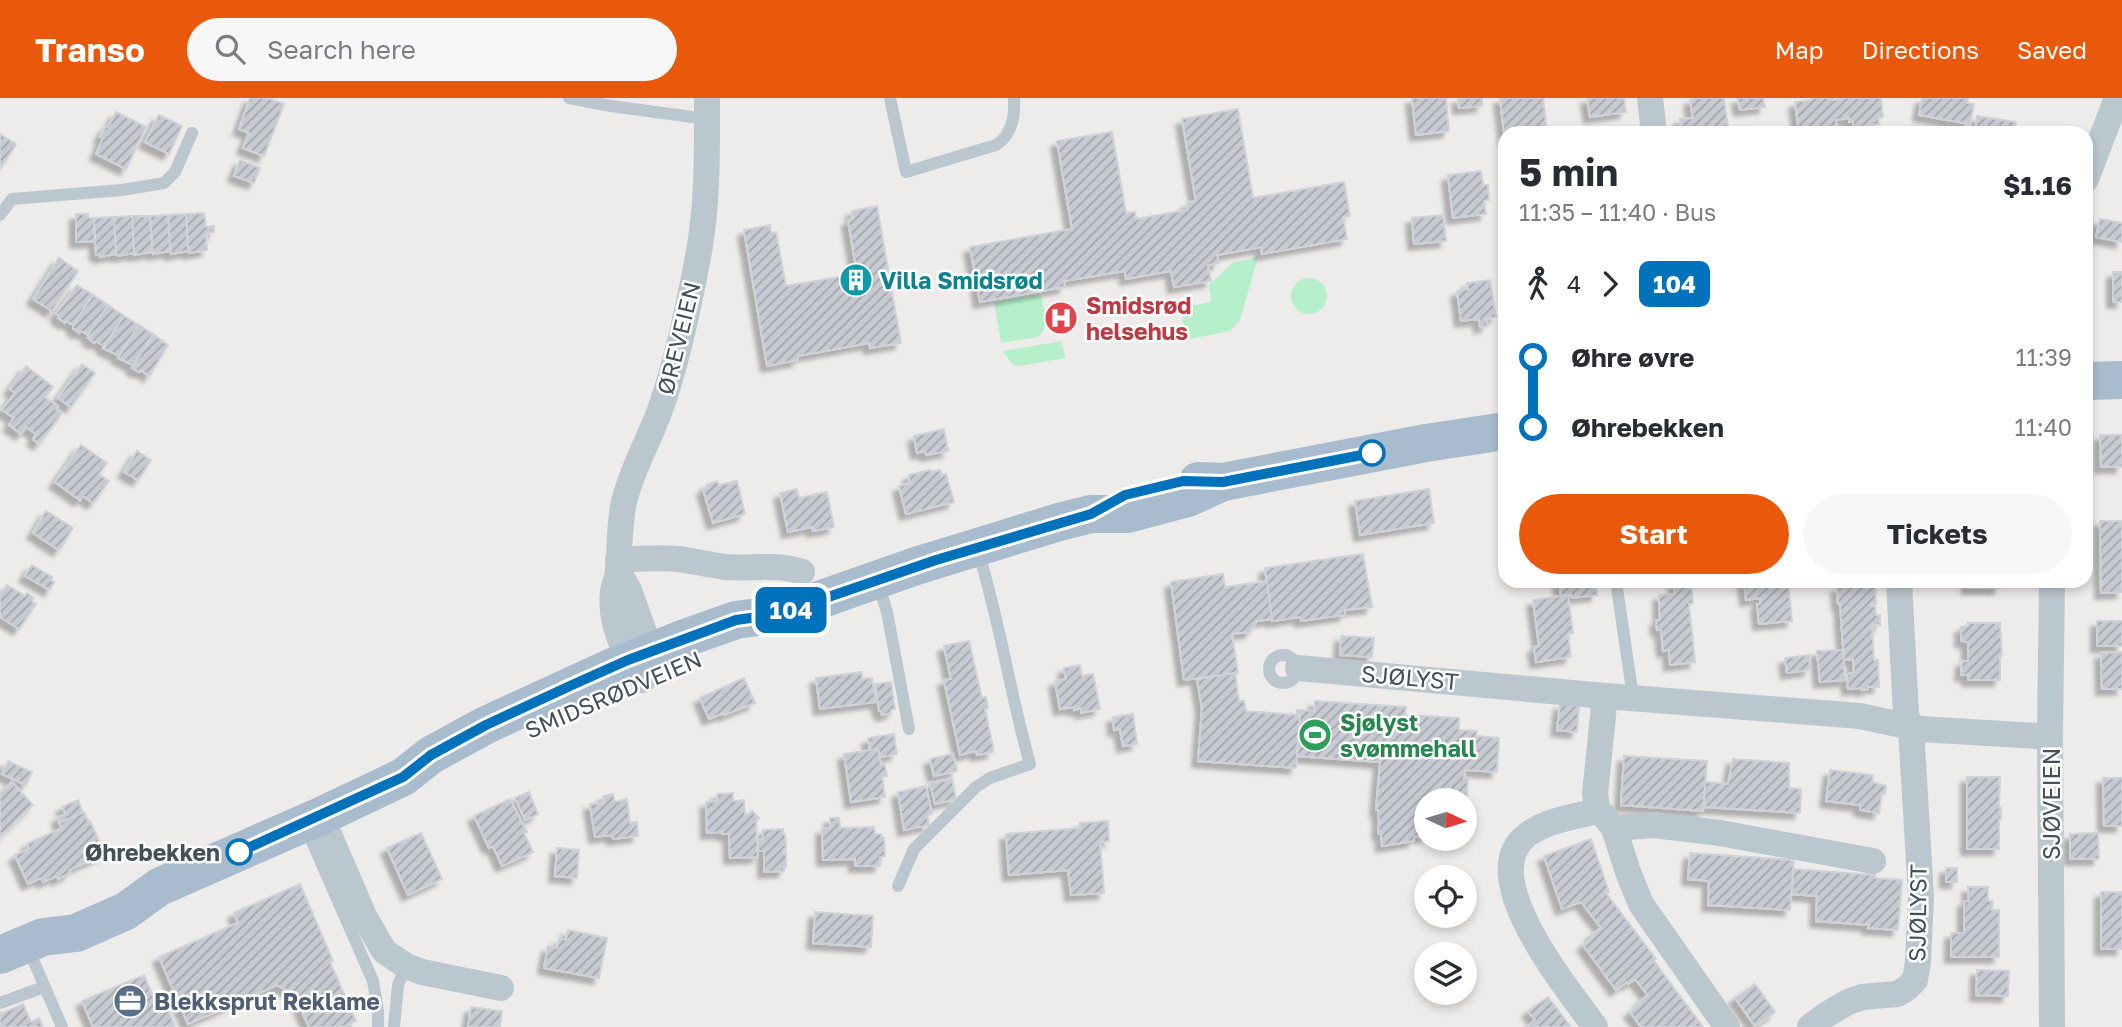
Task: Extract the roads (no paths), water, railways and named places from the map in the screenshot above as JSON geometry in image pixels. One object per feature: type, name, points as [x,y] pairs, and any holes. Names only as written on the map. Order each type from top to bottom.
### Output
[{"type":"main road","points":[[2093,381],[2122,380]]},
{"type":"main road","name":"SMIDSRØDVEIEN","points":[[23,946],[69,914],[118,893],[159,887],[403,777],[437,770],[641,664],[741,639],[779,614],[976,547],[1091,514],[1125,495],[1144,490],[1183,481],[1223,482],[1426,443],[1498,432]]},
{"type":"street","points":[[1650,98],[1653,126]]},
{"type":"street","points":[[2093,161],[2118,98]]},
{"type":"street","name":"ØREVEIEN","points":[[618,566],[624,503],[635,467],[666,393],[698,257],[707,198],[707,108]]},
{"type":"street","points":[[641,664],[629,590],[618,566],[648,558],[728,567],[771,566],[802,572]]},
{"type":"street","name":"SJØLYST","points":[[1810,1027],[1848,1002],[1862,997],[1897,994],[1907,988],[1914,980],[1918,962],[1921,896],[1911,728],[1906,714],[1899,588]]},
{"type":"street","name":"SJØVEIEN","points":[[2052,588],[2052,1027]]},
{"type":"street","name":"SJØLYST","points":[[1298,667],[1605,696],[1860,716],[1911,728],[2038,736],[2050,734]]},
{"type":"street","points":[[1605,696],[1595,794],[1641,904],[1727,1027]]},
{"type":"street","name":"SJØLYST","points":[[1595,1027],[1535,943],[1515,899],[1512,866],[1515,848],[1526,835],[1548,823],[1606,819],[1720,832],[1873,861]]},
{"type":"street","points":[[312,820],[384,951],[405,966],[501,988]]},
{"type":"lane","points":[[569,98],[611,106],[707,108]]},
{"type":"lane","points":[[890,98],[906,172],[1004,141],[1015,111],[1014,98]]},
{"type":"lane","points":[[0,215],[12,199],[122,190],[164,183],[175,172],[192,133]]},
{"type":"lane","points":[[898,886],[914,849],[976,787],[990,778],[1030,764],[1015,713],[989,583],[976,547]]},
{"type":"lane","points":[[877,580],[887,612],[909,729]]},
{"type":"lane","points":[[1617,588],[1633,697]]},
{"type":"lane","points":[[312,820],[373,981],[378,1027]]},
{"type":"lane","points":[[23,946],[62,1027]]},
{"type":"lane","points":[[394,1027],[398,985],[405,966]]},
{"type":"lane","points":[[0,1003],[44,988]]},
{"type":"place","name":"Villa Smidsrød","points":[[856,280]]},
{"type":"place","name":"Smidsrød helsehus","points":[[1061,318]]},
{"type":"place","name":"Sjølyst svømmehall","points":[[1315,735]]},
{"type":"place","name":"Øhrebekken","points":[[239,852]]},
{"type":"place","name":"Blekksprut Reklame","points":[[130,1001]]}]
